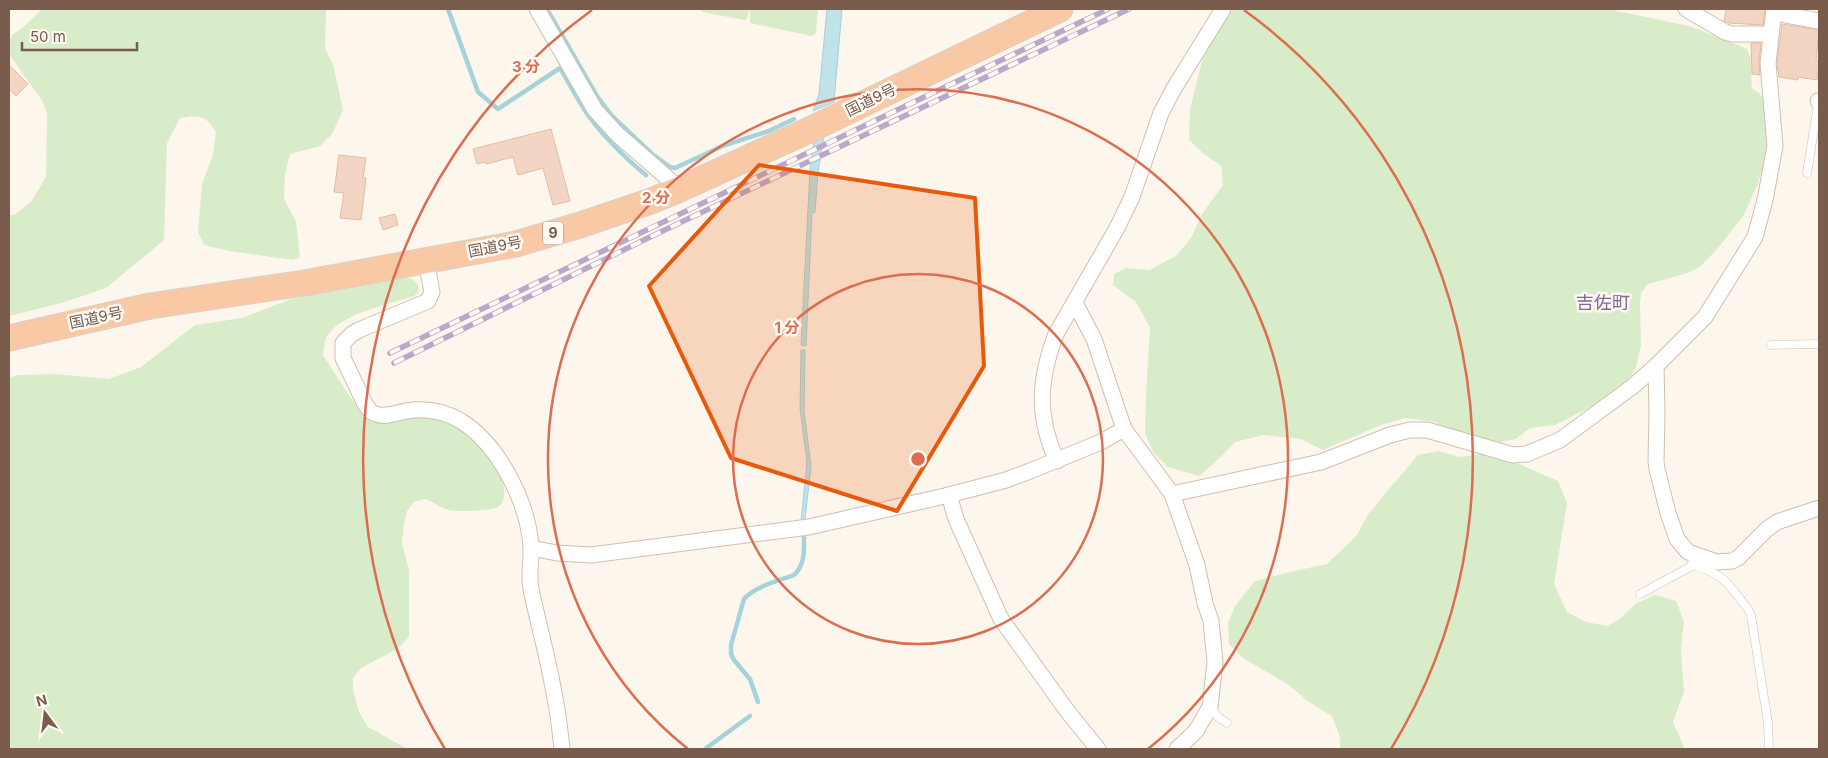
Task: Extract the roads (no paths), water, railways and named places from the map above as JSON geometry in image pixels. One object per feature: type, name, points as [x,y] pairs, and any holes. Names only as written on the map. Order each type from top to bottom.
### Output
[{"type":"highway","name":"国道9号","points":[[9,338],[150,306],[304,283],[516,244],[614,214],[680,189],[805,132],[1060,9]]},
{"type":"street","points":[[537,9],[596,110],[617,134],[680,189]]},
{"type":"street","points":[[1057,461],[1050,447],[1041,406],[1041,387],[1044,369],[1056,334],[1117,228],[1132,197],[1161,113],[1223,9]]},
{"type":"street","points":[[1686,9],[1725,32],[1732,34],[1770,34]]},
{"type":"street","points":[[1172,494],[1321,462],[1390,434],[1410,430],[1427,430],[1513,455],[1527,454],[1560,440],[1632,387],[1706,317],[1755,237],[1765,200],[1775,146],[1768,63],[1774,11],[1819,21]]},
{"type":"street","points":[[426,260],[432,292],[428,301],[352,334],[343,343],[343,358],[364,404],[376,414],[384,416],[407,411],[433,410],[459,420],[484,439],[500,461],[514,488],[526,519],[531,548],[530,586],[554,693],[562,749]]},
{"type":"street","points":[[1075,302],[1094,339],[1124,429],[1172,494],[1197,565],[1211,621],[1215,662],[1210,707],[1196,730],[1177,749]]},
{"type":"street","points":[[1656,366],[1657,469],[1668,513],[1677,538],[1693,560],[1732,561],[1738,558],[1767,529],[1777,522],[1819,508]]},
{"type":"street","points":[[531,548],[557,553],[591,555],[809,527],[1006,480],[1101,442],[1124,429]]},
{"type":"street","points":[[949,495],[956,519],[1001,619],[1068,712],[1098,749]]},
{"type":"lane","points":[[1807,173],[1819,99]]},
{"type":"lane","points":[[1771,345],[1819,344]]},
{"type":"lane","points":[[1640,594],[1693,560],[1722,577],[1751,615],[1768,723],[1769,749]]},
{"type":"lane","points":[[1210,707],[1218,717],[1227,723]]},
{"type":"water","points":[[827,9],[842,9],[834,102],[813,111],[819,94]]},
{"type":"water","points":[[824,135],[818,173],[815,212],[812,213],[806,346],[801,345],[810,170],[814,140]]},
{"type":"water","points":[[801,350],[805,350],[804,410],[811,467],[805,519],[801,521],[807,462],[800,408]]},
{"type":"waterway","points":[[448,9],[478,92],[498,109],[560,68],[584,109],[604,135],[646,175]]},
{"type":"waterway","points":[[547,9],[597,96],[612,116],[652,154],[670,167],[675,168],[725,145],[769,131],[794,119]]},
{"type":"waterway","points":[[758,702],[750,679],[731,654],[731,645],[744,599],[761,587],[794,575],[798,571],[804,553],[804,537]]},
{"type":"waterway","points":[[705,749],[750,716]]},
{"type":"railway","points":[[390,353],[1108,9]]},
{"type":"railway","points":[[394,363],[650,237],[1129,9]]},
{"type":"district","name":"吉佐町","points":[[1603,303]]}]
